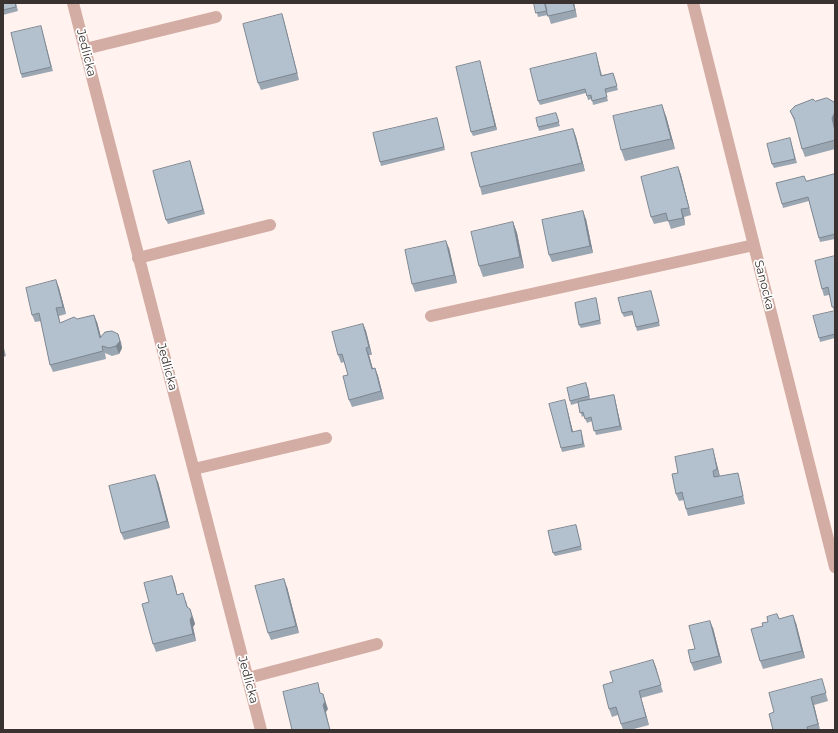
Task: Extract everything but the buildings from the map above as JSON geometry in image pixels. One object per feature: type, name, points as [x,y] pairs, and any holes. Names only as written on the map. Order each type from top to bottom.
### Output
[{"type":"street","name":"Jedlicka","points":[[73,3],[261,730]]},
{"type":"street","name":"Sanocka","points":[[693,3],[754,246],[830,531],[835,567]]},
{"type":"street","points":[[85,49],[216,17]]},
{"type":"street","points":[[138,258],[270,225]]},
{"type":"street","points":[[431,316],[754,246]]},
{"type":"street","points":[[194,469],[326,438]]},
{"type":"street","points":[[248,678],[378,644]]}]
